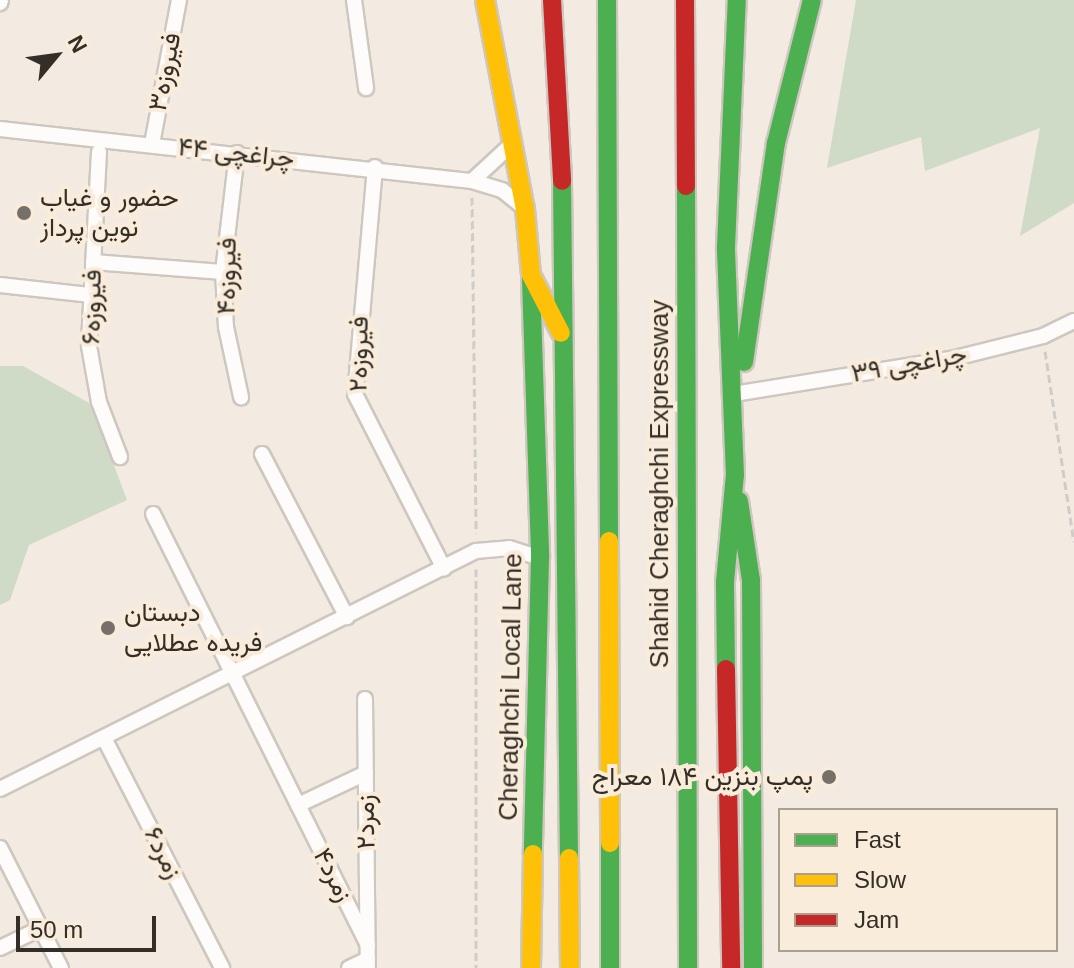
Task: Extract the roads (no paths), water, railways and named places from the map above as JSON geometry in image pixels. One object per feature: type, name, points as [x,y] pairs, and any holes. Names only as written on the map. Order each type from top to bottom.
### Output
[{"type":"main road","points":[[485,0],[525,209],[531,275],[538,480]]},
{"type":"main road","points":[[552,0],[563,337],[570,968]]},
{"type":"main road","name":"Shahid Cheraghchi Expressway","points":[[607,0],[610,968]]},
{"type":"main road","name":"Shahid Cheraghchi Expressway","points":[[685,0],[688,968]]},
{"type":"main road","points":[[737,0],[726,247],[735,475],[751,580],[753,968]]},
{"type":"main road","points":[[733,437],[755,256],[812,0]]},
{"type":"main road","points":[[531,275],[563,337]]},
{"type":"main road","name":"Cheraghchi Local Lane","points":[[531,968],[540,558],[538,480],[563,412]]},
{"type":"main road","points":[[731,968],[725,582],[735,475]]},
{"type":"street","name":"فیروزه۳","points":[[152,144],[179,0]]},
{"type":"street","points":[[354,0],[366,88]]},
{"type":"street","name":"چراغچی ۴۴","points":[[0,129],[375,167],[472,181],[502,190],[525,209]]},
{"type":"street","points":[[472,181],[512,144]]},
{"type":"street","name":"فیروزه۶","points":[[99,152],[91,295],[94,374],[120,457]]},
{"type":"street","name":"فیروزه۴","points":[[237,153],[223,272],[226,327],[241,397]]},
{"type":"street","name":"فیروزه۲","points":[[375,167],[355,394],[444,569]]},
{"type":"street","points":[[93,262],[223,272]]},
{"type":"street","points":[[0,285],[91,295]]},
{"type":"street","name":"چراغچی ۳۹","points":[[740,393],[955,358],[1043,336],[1074,321]]},
{"type":"street","points":[[262,454],[347,617]]},
{"type":"street","name":"زمرد۴","points":[[153,514],[298,805],[368,957]]},
{"type":"street","points":[[0,789],[476,551],[509,548],[540,558]]},
{"type":"street","name":"زمرد۲","points":[[365,699],[368,957]]},
{"type":"street","name":"زمرد۶","points":[[104,738],[222,968]]},
{"type":"street","points":[[298,805],[366,773]]},
{"type":"street","points":[[0,848],[61,968]]},
{"type":"street","points":[[0,948],[41,928]]},
{"type":"street","points":[[349,968],[368,957]]},
{"type":"place","name":"حضور و غیاب نوین پرداز","points":[[24,213]]},
{"type":"place","name":"دبستان فریده عطلایی","points":[[108,628]]},
{"type":"place","name":"پمپ بنزین ۱۸۴ معراج","points":[[829,777]]}]
